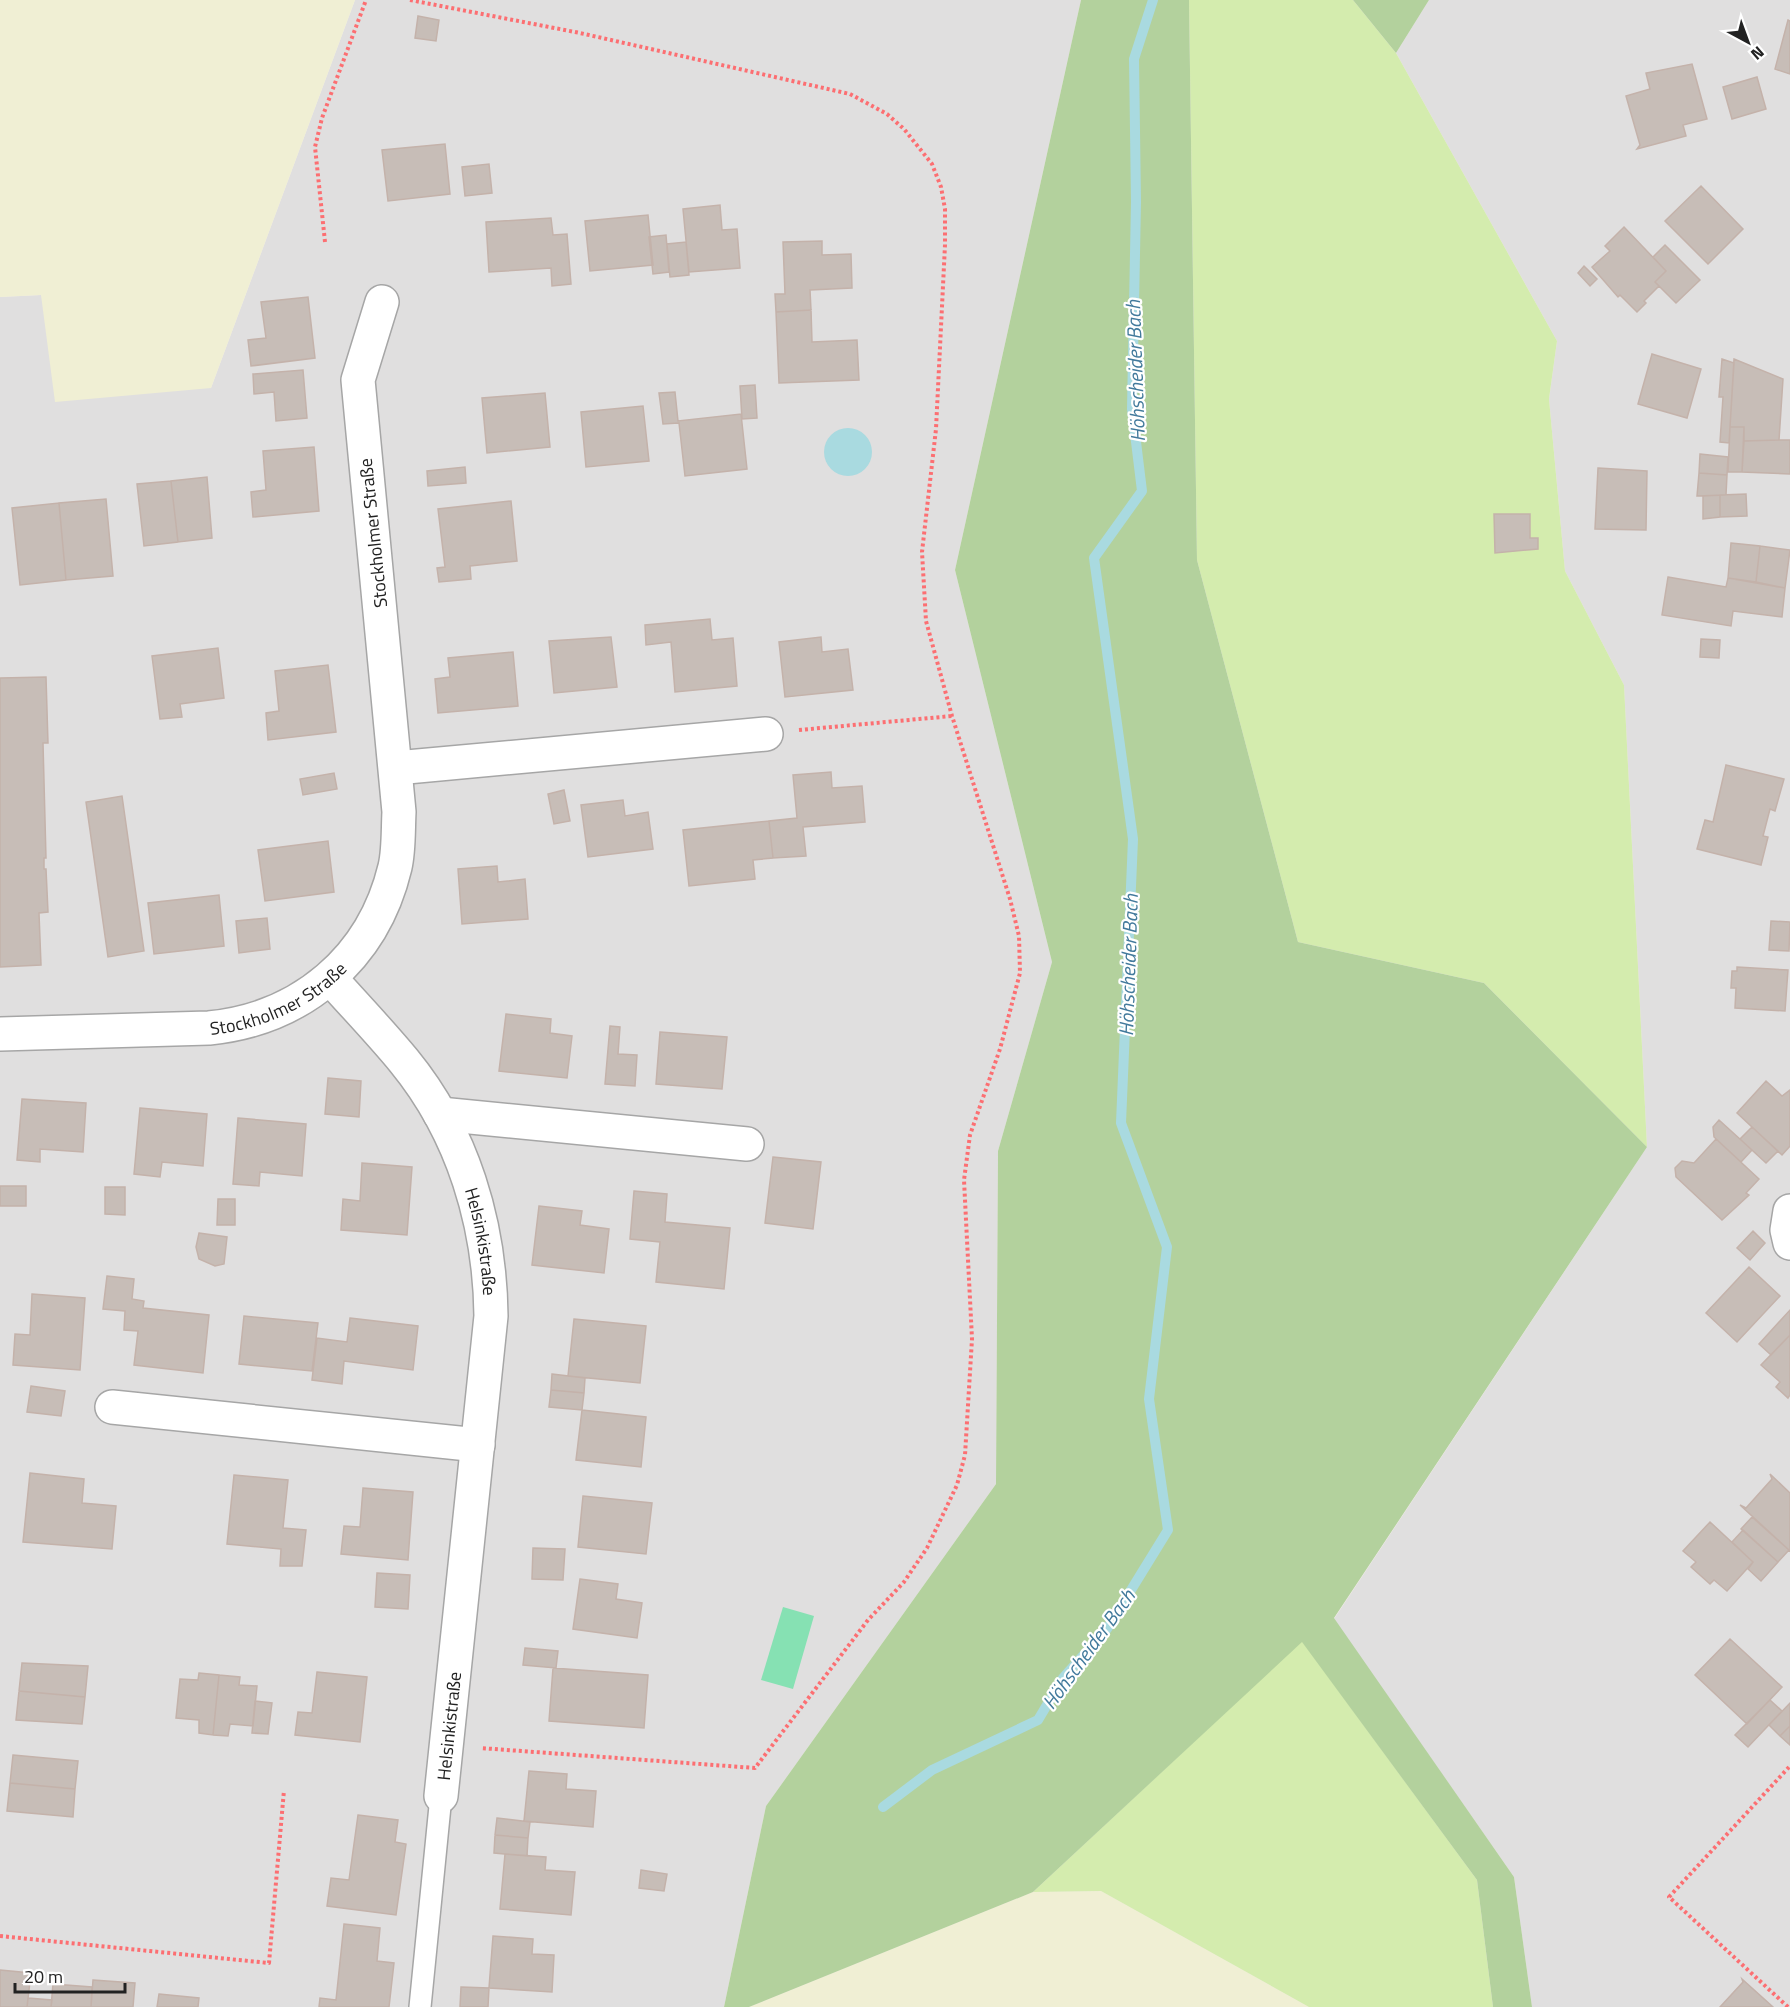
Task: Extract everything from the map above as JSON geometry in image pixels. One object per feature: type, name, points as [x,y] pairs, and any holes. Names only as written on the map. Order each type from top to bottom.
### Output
[{"type":"street","name":"Stockholmer Straße","points":[[0,1034],[209,1028],[239,1024],[278,1010],[331,979],[364,936],[392,878],[398,832],[396,768],[358,380],[382,302]]},
{"type":"street","points":[[396,768],[766,734]]},
{"type":"street","name":"Helsinkistraße","points":[[331,979],[405,1061],[440,1114],[457,1148],[476,1203],[484,1230],[491,1281],[491,1316],[441,1796]]},
{"type":"street","points":[[440,1114],[747,1144]]},
{"type":"street","points":[[1790,1212],[1787,1230],[1790,1243]]},
{"type":"street","points":[[112,1407],[478,1445]]},
{"type":"lane","name":"Helsinkistraße","points":[[420,2007],[441,1796]]},
{"type":"path","points":[[325,242],[315,147],[322,118],[366,0]]},
{"type":"path","points":[[410,0],[602,38],[850,94],[887,114],[920,146],[932,164],[941,187],[945,209],[936,429],[922,552],[926,621],[952,716],[1010,899],[1019,936],[1020,973],[1000,1049],[970,1135],[964,1180],[972,1339],[965,1455],[957,1485],[944,1515],[927,1548],[904,1582],[868,1620],[755,1768],[447,1746]]},
{"type":"path","points":[[766,734],[952,716]]},
{"type":"path","points":[[1788,2007],[1669,1897],[1790,1766]]},
{"type":"path","points":[[0,1936],[269,1963],[284,1791]]},
{"type":"shaded area","points":[[355,0],[1081,0],[955,570],[1052,962],[998,1151],[996,1484],[766,1806],[724,2007],[0,2007],[0,297],[41,295],[211,388]]},
{"type":"shaded area","points":[[1429,0],[1790,0],[1790,2007],[1532,2007],[1514,1877],[1334,1619],[1647,1147],[1624,685],[1565,571],[1549,399],[1557,341],[1396,53]]},
{"type":"green space","points":[[0,0],[355,0],[211,388],[55,402],[41,295],[0,297]]},
{"type":"green space","points":[[1081,0],[1189,0],[1197,560],[1298,942],[1484,983],[1647,1147],[1334,1618],[1514,1877],[1532,2007],[1493,2007],[1477,1880],[1302,1642],[1033,1892],[749,2007],[724,2007],[766,1806],[996,1484],[998,1151],[1052,962],[955,570]]},
{"type":"green space","points":[[1189,0],[1353,0],[1396,53],[1557,341],[1549,399],[1565,571],[1624,685],[1647,1147],[1484,983],[1298,942],[1197,560]]},
{"type":"green space","points":[[1353,0],[1429,0],[1396,53]]},
{"type":"green space","points":[[783,1607],[814,1616],[793,1689],[761,1680]]},
{"type":"green space","points":[[1302,1641],[1477,1880],[1493,2007],[1309,2007],[1101,1891],[1033,1892]]},
{"type":"green space","points":[[1101,1891],[1309,2007],[749,2007],[1033,1892]]},
{"type":"water","points":[[843,428],[853,428],[865,435],[872,447],[872,457],[865,469],[853,476],[843,476],[828,465],[824,457],[824,447],[835,432]]},
{"type":"building","points":[[418,16],[439,20],[436,41],[415,38]]},
{"type":"building","points":[[1788,20],[1790,21],[1790,74],[1775,69]]},
{"type":"building","points":[[1692,64],[1707,119],[1683,125],[1686,136],[1637,149],[1640,145],[1626,96],[1650,89],[1646,73]]},
{"type":"building","points":[[1757,77],[1766,109],[1732,119],[1723,87]]},
{"type":"building","points":[[445,144],[450,194],[388,201],[382,150]]},
{"type":"building","points":[[489,164],[492,193],[465,196],[462,167]]},
{"type":"building","points":[[1701,186],[1743,229],[1708,264],[1665,221]]},
{"type":"building","points":[[720,205],[722,230],[737,229],[740,268],[689,272],[683,209]]},
{"type":"building","points":[[648,215],[653,265],[590,271],[585,221]]},
{"type":"building","points":[[551,218],[553,235],[567,234],[571,284],[552,286],[551,268],[489,272],[486,222]]},
{"type":"building","points":[[1624,227],[1666,271],[1655,282],[1659,286],[1637,312],[1620,295],[1618,297],[1592,267],[1610,251],[1605,246]]},
{"type":"building","points":[[666,235],[669,272],[653,274],[649,237]]},
{"type":"building","points":[[822,241],[822,255],[851,254],[852,288],[810,290],[811,310],[776,312],[775,294],[785,294],[783,242]]},
{"type":"building","points":[[686,242],[689,275],[670,277],[667,244]]},
{"type":"building","points":[[1665,245],[1700,280],[1676,303],[1655,282],[1666,271],[1653,257]]},
{"type":"building","points":[[1584,266],[1597,279],[1590,286],[1578,273]]},
{"type":"building","points":[[308,297],[315,358],[251,366],[248,340],[266,338],[261,302]]},
{"type":"building","points":[[811,310],[812,342],[857,340],[859,380],[779,383],[776,312]]},
{"type":"building","points":[[1652,354],[1701,369],[1687,418],[1638,404]]},
{"type":"building","points":[[1722,359],[1734,363],[1729,443],[1720,442],[1723,397],[1719,397]]},
{"type":"building","points":[[1734,359],[1783,379],[1779,440],[1744,441],[1744,427],[1730,427]]},
{"type":"building","points":[[303,370],[307,418],[276,421],[274,392],[254,394],[253,374]]},
{"type":"building","points":[[755,385],[757,418],[742,419],[740,386]]},
{"type":"building","points":[[675,392],[678,421],[741,414],[747,469],[685,476],[679,423],[663,424],[659,393]]},
{"type":"building","points":[[545,393],[550,447],[487,453],[482,398]]},
{"type":"building","points":[[643,406],[649,461],[586,467],[581,412]]},
{"type":"building","points":[[1730,427],[1744,427],[1742,472],[1728,472]]},
{"type":"building","points":[[1790,440],[1790,474],[1742,472],[1744,441]]},
{"type":"building","points":[[314,447],[319,511],[253,517],[251,492],[266,490],[263,451]]},
{"type":"building","points":[[1700,454],[1728,457],[1727,475],[1699,473]]},
{"type":"building","points":[[465,467],[466,483],[428,486],[427,471]]},
{"type":"building","points":[[1598,468],[1647,471],[1646,530],[1595,529]]},
{"type":"building","points":[[1699,473],[1727,475],[1726,495],[1697,496]]},
{"type":"building","points":[[207,477],[212,538],[178,542],[171,481]]},
{"type":"building","points":[[171,481],[178,542],[144,546],[137,484]]},
{"type":"building","points":[[1746,494],[1747,516],[1720,517],[1720,495]]},
{"type":"building","points":[[1720,495],[1720,517],[1703,519],[1703,496]]},
{"type":"building","points":[[106,499],[113,576],[66,580],[59,503]]},
{"type":"building","points":[[511,501],[517,561],[470,566],[471,579],[439,582],[437,568],[445,567],[438,509]]},
{"type":"building","points":[[59,503],[66,580],[20,585],[12,508]]},
{"type":"building","points":[[1494,514],[1530,514],[1530,538],[1538,538],[1538,549],[1495,553]]},
{"type":"building","points":[[1731,543],[1760,546],[1756,582],[1728,578]]},
{"type":"building","points":[[1760,546],[1790,550],[1785,588],[1756,582]]},
{"type":"building","points":[[1668,577],[1726,587],[1728,578],[1785,588],[1782,617],[1733,611],[1731,626],[1662,615]]},
{"type":"building","points":[[710,619],[712,640],[733,638],[737,686],[675,692],[671,642],[646,645],[645,625]]},
{"type":"building","points":[[611,637],[617,687],[554,693],[549,641]]},
{"type":"building","points":[[821,637],[822,652],[848,649],[853,690],[785,697],[779,642]]},
{"type":"building","points":[[1701,639],[1720,640],[1719,658],[1700,657]]},
{"type":"building","points":[[218,648],[224,698],[180,704],[182,717],[160,719],[152,656]]},
{"type":"building","points":[[513,652],[518,706],[438,713],[435,679],[450,677],[448,658]]},
{"type":"building","points":[[328,665],[336,732],[268,740],[266,713],[279,711],[275,671]]},
{"type":"building","points":[[46,677],[48,743],[43,743],[46,858],[44,858],[44,869],[46,869],[48,912],[39,913],[41,965],[0,967],[0,678]]},
{"type":"building","points":[[1726,765],[1784,779],[1775,811],[1770,809],[1763,836],[1768,837],[1761,865],[1697,849],[1705,820],[1713,822]]},
{"type":"building","points":[[831,772],[832,788],[862,786],[865,822],[803,827],[806,856],[773,858],[769,821],[797,818],[793,775]]},
{"type":"building","points":[[334,773],[337,789],[303,795],[300,779]]},
{"type":"building","points":[[564,790],[570,821],[554,824],[548,794]]},
{"type":"building","points":[[122,796],[144,951],[108,957],[86,802]]},
{"type":"building","points":[[623,800],[625,816],[648,812],[653,849],[588,857],[581,805]]},
{"type":"building","points":[[769,821],[773,858],[753,860],[755,879],[689,886],[683,830]]},
{"type":"building","points":[[328,841],[334,892],[265,901],[258,850]]},
{"type":"building","points":[[497,866],[498,882],[525,879],[528,919],[462,924],[458,869]]},
{"type":"building","points":[[219,895],[224,946],[154,954],[148,903]]},
{"type":"building","points":[[267,918],[270,949],[239,953],[236,921]]},
{"type":"building","points":[[1771,921],[1790,922],[1789,951],[1769,950]]},
{"type":"building","points":[[1737,967],[1788,970],[1785,1011],[1735,1008],[1736,988],[1731,988],[1732,971],[1737,971]]},
{"type":"building","points":[[506,1014],[551,1019],[550,1033],[572,1036],[567,1078],[499,1071]]},
{"type":"building","points":[[610,1026],[620,1027],[618,1054],[637,1055],[635,1086],[605,1084]]},
{"type":"building","points":[[660,1032],[727,1037],[722,1089],[656,1084]]},
{"type":"building","points":[[328,1078],[361,1081],[359,1117],[325,1114]]},
{"type":"building","points":[[1766,1081],[1782,1096],[1790,1090],[1790,1146],[1782,1155],[1737,1113]]},
{"type":"building","points":[[22,1099],[86,1103],[83,1152],[40,1149],[40,1162],[17,1160]]},
{"type":"building","points":[[140,1108],[207,1114],[203,1166],[162,1162],[160,1177],[134,1174]]},
{"type":"building","points":[[238,1118],[306,1124],[302,1176],[260,1172],[259,1186],[233,1184]]},
{"type":"building","points":[[1719,1120],[1752,1150],[1741,1162],[1714,1137],[1713,1127]]},
{"type":"building","points":[[1752,1127],[1778,1151],[1766,1163],[1740,1139]]},
{"type":"building","points":[[1716,1139],[1759,1179],[1746,1193],[1749,1195],[1722,1220],[1676,1177],[1675,1168],[1682,1161],[1694,1163]]},
{"type":"building","points":[[773,1157],[821,1162],[813,1229],[765,1223]]},
{"type":"building","points":[[362,1163],[412,1167],[407,1235],[341,1230],[343,1199],[360,1201]]},
{"type":"building","points":[[0,1186],[26,1186],[26,1206],[0,1206]]},
{"type":"building","points":[[105,1187],[125,1187],[125,1215],[105,1214]]},
{"type":"building","points":[[634,1191],[667,1194],[665,1222],[730,1228],[724,1289],[656,1282],[660,1242],[630,1239]]},
{"type":"building","points":[[218,1199],[235,1199],[235,1225],[217,1225]]},
{"type":"building","points":[[539,1206],[582,1211],[580,1225],[609,1229],[604,1273],[532,1265]]},
{"type":"building","points":[[1753,1231],[1765,1243],[1750,1260],[1737,1248]]},
{"type":"building","points":[[199,1233],[227,1237],[224,1264],[215,1266],[199,1259],[196,1247]]},
{"type":"building","points":[[1749,1267],[1780,1296],[1737,1342],[1706,1313]]},
{"type":"building","points":[[107,1276],[134,1279],[132,1299],[144,1301],[143,1308],[209,1315],[203,1373],[134,1365],[138,1331],[124,1330],[125,1311],[103,1309]]},
{"type":"building","points":[[32,1294],[85,1298],[80,1370],[13,1365],[15,1334],[30,1335]]},
{"type":"building","points":[[1790,1310],[1790,1335],[1771,1355],[1759,1344]]},
{"type":"building","points":[[244,1316],[318,1323],[312,1371],[239,1364]]},
{"type":"building","points":[[350,1318],[418,1326],[413,1370],[344,1361],[342,1384],[312,1380],[317,1338],[347,1342]]},
{"type":"building","points":[[574,1319],[646,1326],[640,1383],[568,1376]]},
{"type":"building","points":[[1790,1335],[1790,1395],[1788,1398],[1776,1387],[1780,1382],[1761,1365]]},
{"type":"building","points":[[552,1374],[585,1378],[584,1393],[551,1390]]},
{"type":"building","points":[[31,1386],[65,1391],[61,1416],[27,1412]]},
{"type":"building","points":[[551,1390],[584,1393],[582,1410],[549,1407]]},
{"type":"building","points":[[582,1410],[646,1417],[641,1467],[576,1460]]},
{"type":"building","points":[[30,1473],[84,1479],[82,1503],[116,1506],[112,1549],[23,1542]]},
{"type":"building","points":[[1770,1474],[1790,1493],[1790,1551],[1740,1505],[1746,1508],[1772,1479]]},
{"type":"building","points":[[234,1475],[288,1480],[283,1528],[306,1530],[302,1566],[280,1566],[281,1549],[227,1544]]},
{"type":"building","points":[[363,1488],[413,1492],[408,1560],[341,1554],[344,1526],[360,1527]]},
{"type":"building","points":[[583,1496],[652,1503],[646,1554],[578,1547]]},
{"type":"building","points":[[1752,1517],[1789,1550],[1778,1562],[1741,1529]]},
{"type":"building","points":[[1710,1522],[1753,1562],[1727,1591],[1714,1580],[1710,1584],[1691,1567],[1696,1562],[1683,1551]]},
{"type":"building","points":[[1743,1530],[1778,1562],[1761,1581],[1748,1569],[1753,1562],[1732,1542]]},
{"type":"building","points":[[533,1548],[565,1549],[563,1580],[532,1579]]},
{"type":"building","points":[[377,1573],[410,1575],[408,1609],[375,1607]]},
{"type":"building","points":[[580,1579],[618,1584],[616,1599],[642,1603],[637,1638],[573,1629]]},
{"type":"building","points":[[1730,1639],[1782,1687],[1747,1724],[1695,1675]]},
{"type":"building","points":[[525,1648],[558,1651],[556,1668],[523,1665]]},
{"type":"building","points":[[22,1663],[88,1666],[85,1697],[19,1691]]},
{"type":"building","points":[[553,1668],[648,1675],[644,1728],[549,1721]]},
{"type":"building","points":[[317,1672],[367,1677],[360,1742],[295,1735],[298,1712],[312,1713]]},
{"type":"building","points":[[199,1673],[219,1675],[213,1735],[199,1733],[199,1720],[176,1718],[180,1679],[198,1680]]},
{"type":"building","points":[[219,1675],[240,1677],[239,1685],[257,1686],[253,1726],[230,1724],[228,1736],[213,1735]]},
{"type":"building","points":[[19,1691],[85,1697],[82,1724],[16,1720]]},
{"type":"building","points":[[1770,1700],[1782,1711],[1748,1747],[1735,1735]]},
{"type":"building","points":[[255,1701],[272,1703],[268,1734],[252,1733]]},
{"type":"building","points":[[1790,1703],[1790,1726],[1780,1736],[1769,1725]]},
{"type":"building","points":[[1790,1726],[1790,1745],[1780,1736]]},
{"type":"building","points":[[13,1755],[78,1761],[75,1789],[10,1783]]},
{"type":"building","points":[[529,1771],[567,1774],[566,1789],[596,1791],[593,1827],[524,1821]]},
{"type":"building","points":[[10,1783],[75,1789],[73,1817],[7,1811]]},
{"type":"building","points":[[358,1815],[398,1820],[395,1842],[406,1844],[396,1915],[327,1906],[331,1878],[349,1880]]},
{"type":"building","points":[[497,1818],[530,1822],[528,1838],[495,1835]]},
{"type":"building","points":[[495,1835],[528,1838],[527,1856],[494,1853]]},
{"type":"building","points":[[505,1854],[546,1857],[545,1870],[575,1872],[571,1915],[500,1909]]},
{"type":"building","points":[[641,1870],[667,1874],[664,1891],[639,1888]]},
{"type":"building","points":[[344,1924],[380,1928],[377,1961],[394,1963],[389,2007],[319,2007],[320,1998],[336,2000]]},
{"type":"building","points":[[493,1936],[533,1939],[532,1954],[554,1955],[552,1992],[489,1988]]},
{"type":"building","points":[[0,1970],[31,1973],[27,2007],[0,2007]]},
{"type":"building","points":[[1742,1979],[1773,2007],[1720,2007],[1743,1982]]},
{"type":"building","points":[[93,1980],[135,1983],[133,2007],[91,2007]]},
{"type":"building","points":[[53,1984],[92,1987],[91,2007],[51,2007]]},
{"type":"building","points":[[461,1987],[489,1988],[488,2007],[460,2007]]},
{"type":"building","points":[[159,1994],[199,1998],[198,2007],[157,2007]]},
{"type":"building","points":[[28,1998],[52,2000],[51,2007],[27,2007]]},
{"type":"waterway","name":"Höhscheider Bach","points":[[883,1807],[932,1770],[1038,1720],[1063,1678],[1107,1629],[1168,1530],[1149,1399],[1167,1247],[1121,1123],[1133,839],[1094,558],[1142,491],[1132,409],[1136,202],[1134,59],[1153,0]]}]
